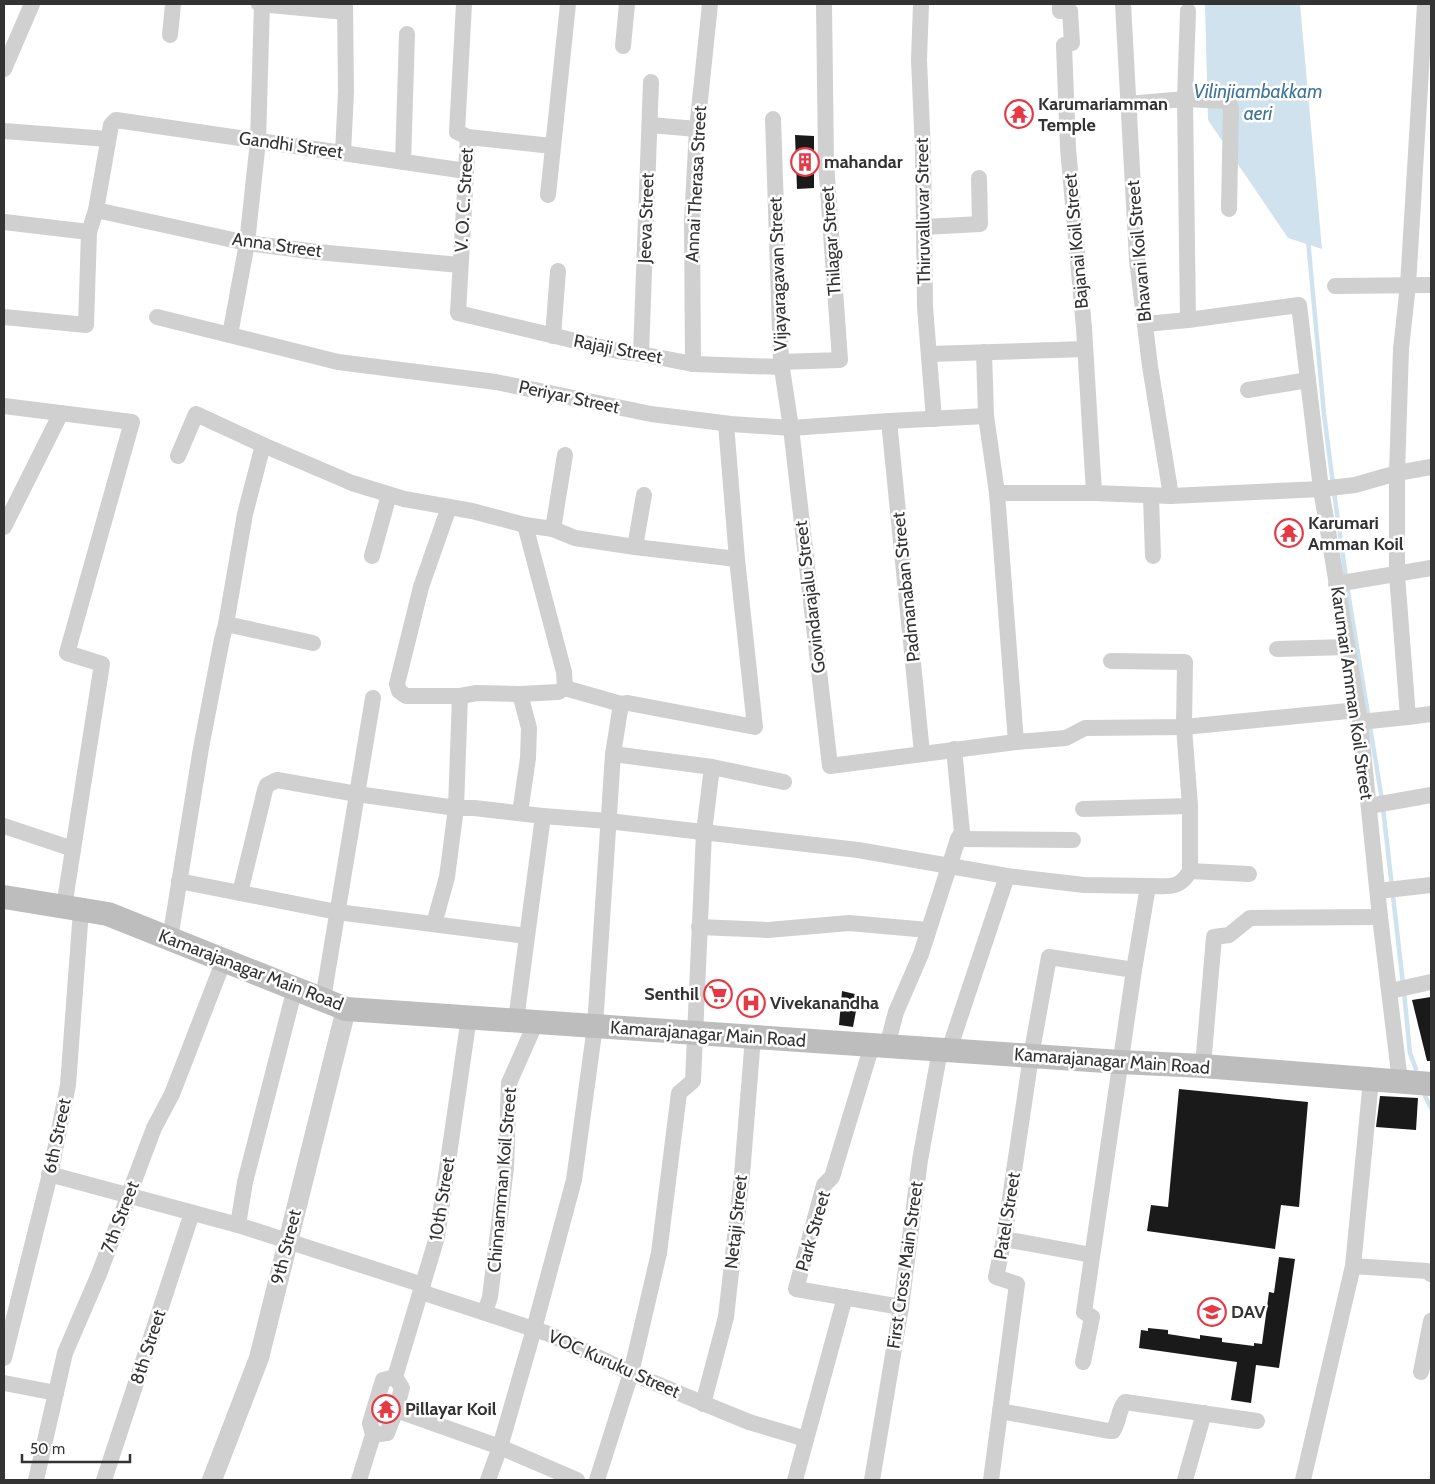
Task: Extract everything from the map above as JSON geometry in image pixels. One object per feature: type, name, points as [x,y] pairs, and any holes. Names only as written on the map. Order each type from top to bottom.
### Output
[{"type":"main road","name":"Kamarajanagar Main Road","points":[[4,897],[108,914],[346,1009],[879,1046],[1202,1066],[1431,1084]]},
{"type":"street","points":[[4,69],[32,4]]},
{"type":"street","points":[[170,35],[173,4]]},
{"type":"street","points":[[230,335],[247,243],[258,141],[261,4],[345,8],[346,92],[343,153]]},
{"type":"street","name":"V. O. C. Street","points":[[458,313],[468,137],[457,132],[464,4]]},
{"type":"street","points":[[548,196],[568,4]]},
{"type":"street","points":[[623,46],[627,4]]},
{"type":"street","name":"Annai Therasa Street","points":[[692,364],[692,222],[697,129],[710,4]]},
{"type":"street","name":"Thilagar Street","points":[[781,365],[840,360],[826,162],[824,4]]},
{"type":"street","name":"Thiruvalluvar Street","points":[[921,4],[919,60],[925,307],[934,418]]},
{"type":"street","name":"Bajanai Koil Street","points":[[1060,4],[1060,11],[1070,12],[1072,43],[1064,46],[1068,148],[1085,349],[1094,493]]},
{"type":"street","name":"Bhavani Koil Street","points":[[1122,4],[1138,260],[1150,366],[1171,496]]},
{"type":"street","points":[[1408,716],[1391,576],[1402,350],[1408,285],[1425,4]]},
{"type":"street","points":[[1145,324],[1188,320],[1185,99],[1188,11]]},
{"type":"street","points":[[403,162],[407,34]]},
{"type":"street","name":"Jeeva Street","points":[[641,354],[651,82]]},
{"type":"street","points":[[1128,104],[1185,99],[1226,101],[1231,107],[1229,209]]},
{"type":"street","name":"Vijayaragavan Street","points":[[772,119],[781,365],[791,428]]},
{"type":"street","name":"Gandhi Street","points":[[108,139],[111,125],[116,120],[466,171]]},
{"type":"street","points":[[650,125],[697,129]]},
{"type":"street","points":[[4,131],[108,139],[96,210],[89,232],[86,325],[4,317]]},
{"type":"street","points":[[468,137],[552,146]]},
{"type":"street","points":[[924,227],[980,224],[979,178]]},
{"type":"street","name":"Anna Street","points":[[96,210],[247,243],[317,252],[460,264]]},
{"type":"street","points":[[4,222],[89,232]]},
{"type":"street","points":[[553,336],[558,271]]},
{"type":"street","points":[[1335,286],[1431,285]]},
{"type":"street","name":"Karumari Amman Koil Street","points":[[1188,320],[1298,305],[1347,648],[1364,718],[1378,804],[1378,891],[1380,917],[1400,1082]]},
{"type":"street","name":"Rajaji Street","points":[[458,313],[618,351],[692,364],[781,365]]},
{"type":"street","name":"Periyar Street","points":[[157,317],[338,362],[496,382],[651,414],[726,424],[791,428],[986,416]]},
{"type":"street","points":[[929,354],[1085,349]]},
{"type":"street","points":[[984,352],[986,416],[997,493],[1016,742]]},
{"type":"street","points":[[1248,390],[1308,380]]},
{"type":"street","points":[[4,406],[61,413],[4,527]]},
{"type":"street","name":"6th Street","points":[[4,1358],[49,1174],[68,1085],[74,849],[102,664],[67,653],[132,422],[61,413]]},
{"type":"street","points":[[178,456],[196,414],[352,483],[389,495],[472,511],[526,525],[553,529],[575,538],[738,559]]},
{"type":"street","name":"Padmanaban Street","points":[[889,421],[922,754]]},
{"type":"street","points":[[449,507],[421,587],[397,684],[399,691],[406,696],[460,696],[558,692],[565,688],[621,704],[755,726],[726,424]]},
{"type":"street","name":"Govindarajalu Street","points":[[791,428],[830,766],[922,754]]},
{"type":"street","points":[[170,939],[201,748],[226,624],[226,615],[245,514],[263,445]]},
{"type":"street","points":[[553,529],[565,455]]},
{"type":"street","points":[[997,493],[1094,493],[1151,497],[1325,488],[1355,485],[1397,472],[1431,467]]},
{"type":"street","points":[[372,556],[389,495]]},
{"type":"street","points":[[635,547],[644,495]]},
{"type":"street","points":[[1151,497],[1153,556]]},
{"type":"street","points":[[526,525],[564,672],[565,688]]},
{"type":"street","points":[[1339,584],[1431,568]]},
{"type":"street","points":[[226,624],[313,643]]},
{"type":"street","points":[[1277,649],[1347,648]]},
{"type":"street","points":[[240,893],[267,785],[278,780],[357,794],[456,808],[474,808],[608,821],[858,850],[1007,876],[1084,885],[1173,886],[1180,884],[1190,870],[1190,806],[1184,727],[1185,662],[1111,661]]},
{"type":"street","points":[[520,694],[529,728],[528,758],[520,813]]},
{"type":"street","points":[[434,924],[447,877],[456,808],[460,696]]},
{"type":"street","points":[[323,999],[372,698]]},
{"type":"street","points":[[488,1480],[500,1446],[534,1329],[574,1180],[595,1026],[613,754],[621,704]]},
{"type":"street","points":[[922,754],[1016,742],[1066,738],[1085,728],[1184,727],[1431,714]]},
{"type":"street","points":[[879,1046],[921,954],[958,839],[962,832],[954,749]]},
{"type":"street","points":[[613,754],[712,767],[784,782]]},
{"type":"street","points":[[598,1480],[631,1373],[659,1253],[678,1093],[693,1081],[704,832],[712,767]]},
{"type":"street","points":[[1378,804],[1431,796]]},
{"type":"street","points":[[1084,809],[1190,806]]},
{"type":"street","name":"Chinnamman Koil Street","points":[[485,1312],[490,1297],[506,1168],[509,1083],[526,1021],[527,936],[543,816]]},
{"type":"street","points":[[4,826],[74,849]]},
{"type":"street","points":[[958,839],[1072,840]]},
{"type":"street","points":[[1190,870],[1249,874]]},
{"type":"street","name":"First Cross Main Street","points":[[872,1480],[901,1307],[920,1160],[944,1050],[1007,876]]},
{"type":"street","points":[[180,881],[337,912],[527,936]]},
{"type":"street","points":[[1378,891],[1431,885]]},
{"type":"street","points":[[1083,1362],[1092,1317],[1084,1312],[1120,1062],[1148,886]]},
{"type":"street","points":[[1202,1066],[1214,937],[1230,935],[1250,918],[1380,917]]},
{"type":"street","points":[[699,928],[768,930],[849,923],[928,930]]},
{"type":"street","points":[[1031,1056],[1049,957],[1134,970]]},
{"type":"street","name":"7th Street","points":[[36,1480],[65,1353],[99,1274],[154,1128],[172,1094],[224,960]]},
{"type":"street","points":[[1390,991],[1431,982]]},
{"type":"street","points":[[238,1225],[245,1182],[295,988]]},
{"type":"street","name":"9th Street","points":[[212,1480],[259,1358],[346,1009]]},
{"type":"street","name":"10th Street","points":[[373,1435],[387,1433],[396,1410],[402,1388],[396,1377],[437,1237],[469,1017]]},
{"type":"street","name":"Netaji Street","points":[[703,1404],[726,1317],[742,1175],[753,1037]]},
{"type":"street","name":"Park Street","points":[[879,1046],[832,1177],[824,1185],[796,1288],[901,1307]]},
{"type":"street","name":"Patel Street","points":[[991,1480],[1017,1284],[996,1277],[1004,1239],[1031,1056]]},
{"type":"street","points":[[1303,1480],[1353,1266],[1371,1080]]},
{"type":"street","name":"VOC Kuruku Street","points":[[49,1174],[238,1225],[288,1242],[549,1334],[631,1373],[703,1404],[749,1422],[806,1439]]},
{"type":"street","name":"8th Street","points":[[104,1480],[192,1213]]},
{"type":"street","points":[[1004,1239],[1092,1255]]},
{"type":"street","points":[[1353,1266],[1427,1271],[1431,1274]]},
{"type":"street","points":[[794,1480],[845,1297]]},
{"type":"street","points":[[1421,1372],[1431,1321]]},
{"type":"street","points":[[359,1480],[373,1435],[370,1423],[383,1380],[396,1377]]},
{"type":"street","points":[[4,1383],[56,1393]]},
{"type":"street","points":[[1000,1411],[1109,1431],[1113,1431],[1115,1428],[1120,1410],[1125,1402],[1257,1421]]},
{"type":"street","points":[[396,1410],[500,1446],[549,1475],[577,1480]]},
{"type":"street","points":[[1186,1480],[1204,1413]]},
{"type":"water","name":"Vilinjiambakkam aeri","points":[[1205,4],[1300,4],[1322,249],[1288,238],[1208,120]]},
{"type":"building","name":"mahandar","points":[[795,135],[814,136],[814,188],[797,189]]},
{"type":"building","points":[[842,991],[859,995],[853,1027],[839,1025]]},
{"type":"building","points":[[1431,997],[1431,1061],[1427,1061],[1412,1000]]},
{"type":"building","points":[[1179,1089],[1308,1102],[1299,1207],[1281,1205],[1275,1249],[1147,1231],[1151,1205],[1168,1207]]},
{"type":"building","points":[[1380,1096],[1418,1098],[1416,1130],[1376,1127]]},
{"type":"building","points":[[1279,1257],[1295,1259],[1279,1368],[1256,1365],[1251,1403],[1231,1400],[1237,1362],[1139,1348],[1141,1330],[1148,1331],[1148,1328],[1168,1330],[1168,1334],[1200,1339],[1200,1335],[1222,1338],[1222,1342],[1254,1346],[1254,1343],[1262,1344],[1269,1292],[1274,1293]]},
{"type":"waterway","points":[[1308,240],[1324,414],[1333,484]]},
{"type":"waterway","points":[[1334,492],[1346,578]]},
{"type":"waterway","points":[[1347,586],[1382,800]]},
{"type":"waterway","points":[[1383,808],[1403,984]]},
{"type":"waterway","points":[[1404,992],[1410,1053],[1416,1069]]},
{"type":"waterway","points":[[1425,1096],[1431,1108]]},
{"type":"place","name":"Karumariamman Temple","points":[[1019,114]]},
{"type":"place","name":"mahandar","points":[[805,162]]},
{"type":"place","name":"Karumari Amman Koil","points":[[1289,533]]},
{"type":"place","name":"Senthil","points":[[718,994]]},
{"type":"place","name":"Vivekanandha","points":[[751,1003]]},
{"type":"place","name":"DAV","points":[[1212,1312]]},
{"type":"place","name":"Pillayar Koil","points":[[386,1409]]}]
